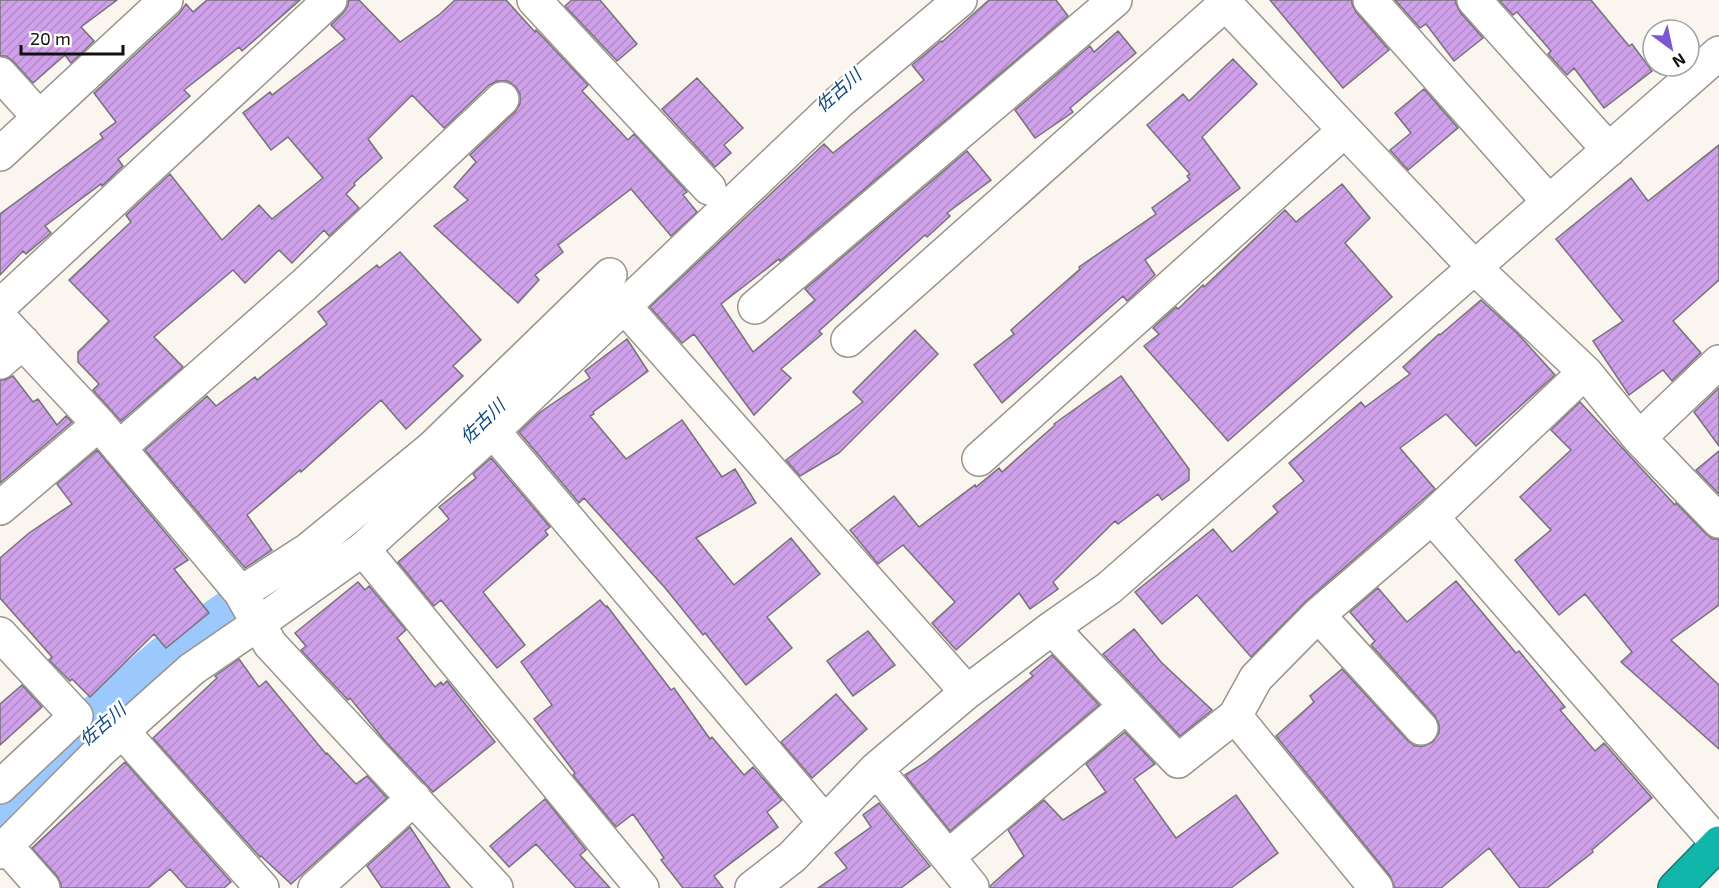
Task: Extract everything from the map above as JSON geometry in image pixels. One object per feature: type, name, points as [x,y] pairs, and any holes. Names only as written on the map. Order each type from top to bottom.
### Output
[{"type":"highway","points":[[1675,888],[1718,844]]},
{"type":"street","points":[[0,154],[166,0]]},
{"type":"street","points":[[0,306],[330,0]]},
{"type":"street","points":[[534,0],[709,188]]},
{"type":"street","points":[[250,608],[363,549],[493,431],[839,102],[960,0]]},
{"type":"street","points":[[755,307],[1115,0]]},
{"type":"street","points":[[1370,0],[1550,202]]},
{"type":"street","points":[[1474,0],[1609,150]]},
{"type":"street","points":[[848,340],[1224,2],[1475,268],[1585,372],[1639,438],[1719,521]]},
{"type":"street","points":[[752,888],[792,857],[876,769],[968,692],[1109,588],[1719,53]]},
{"type":"street","points":[[0,74],[39,117]]},
{"type":"street","points":[[0,508],[109,436],[304,285],[502,99]]},
{"type":"street","points":[[979,459],[1345,130]]},
{"type":"street","points":[[43,888],[3,849],[122,731],[192,669],[308,550],[432,448],[610,275]]},
{"type":"street","points":[[624,306],[968,692]]},
{"type":"street","points":[[0,318],[11,352],[109,436],[250,608],[270,644],[496,888]]},
{"type":"street","points":[[1639,438],[1719,362]]},
{"type":"street","points":[[1052,628],[1178,762],[1235,716],[1256,678],[1318,615],[1432,517],[1585,372]]},
{"type":"street","points":[[493,431],[824,821]]},
{"type":"street","points":[[1432,517],[1718,844]]},
{"type":"street","points":[[363,549],[642,888]]},
{"type":"street","points":[[1318,615],[1421,728]]},
{"type":"street","points":[[0,787],[76,716],[4,647]]},
{"type":"street","points":[[948,857],[1126,706]]},
{"type":"street","points":[[1235,716],[1376,888]]},
{"type":"street","points":[[122,731],[251,884]]},
{"type":"street","points":[[876,769],[972,887]]},
{"type":"street","points":[[315,888],[414,798]]},
{"type":"building","points":[[0,0],[117,0],[81,27],[94,41],[71,63],[65,55],[33,83],[13,61],[6,56],[0,56]]},
{"type":"building","points":[[207,0],[300,0],[242,51],[239,47],[184,90],[190,96],[118,159],[123,166],[102,186],[101,184],[45,226],[51,233],[26,254],[23,251],[0,275],[0,214],[103,138],[100,134],[116,122],[94,93],[179,14],[186,4],[193,12]]},
{"type":"building","points":[[348,0],[359,0],[400,42],[440,14],[455,0],[506,0],[588,85],[582,91],[628,140],[634,134],[687,192],[683,195],[697,212],[671,236],[631,189],[558,245],[563,252],[535,275],[539,280],[518,303],[434,226],[468,200],[454,187],[476,162],[470,155],[515,112],[520,104],[520,94],[516,87],[508,81],[497,81],[489,85],[444,128],[412,95],[368,139],[382,158],[354,183],[355,185],[346,194],[359,208],[329,236],[324,230],[292,263],[279,250],[245,283],[233,270],[154,337],[183,367],[121,421],[93,390],[99,384],[78,362],[78,352],[109,321],[69,280],[131,222],[126,215],[170,174],[222,240],[259,205],[272,219],[323,178],[288,137],[271,150],[243,113],[270,92],[272,95],[345,39],[331,25],[348,6]]},
{"type":"building","points":[[572,0],[600,0],[637,44],[617,61],[565,6]]},
{"type":"building","points":[[989,0],[1056,0],[1068,16],[780,261],[779,259],[721,304],[753,352],[815,300],[805,289],[967,151],[991,180],[947,213],[950,216],[927,237],[925,235],[819,331],[822,334],[781,369],[791,378],[754,415],[694,334],[682,343],[650,307],[824,144],[833,153],[924,80],[912,65]]},
{"type":"building","points":[[1270,0],[1352,0],[1356,12],[1389,50],[1343,88]]},
{"type":"building","points":[[1395,0],[1456,0],[1460,12],[1483,38],[1454,61],[1426,24],[1420,28]]},
{"type":"building","points":[[1499,0],[1591,0],[1629,46],[1632,44],[1641,56],[1641,78],[1643,78],[1604,108],[1574,68],[1567,75],[1548,54],[1551,51],[1517,12],[1513,15]]},
{"type":"building","points":[[1118,31],[1136,53],[1070,108],[1073,112],[1035,138],[1015,110],[1090,46],[1094,52]]},
{"type":"building","points":[[1233,59],[1257,84],[1202,137],[1240,188],[1145,260],[1155,275],[1127,301],[1123,296],[1002,403],[974,365],[1014,334],[1011,330],[1080,269],[1079,267],[1156,214],[1152,208],[1190,180],[1187,176],[1190,174],[1147,125],[1183,94],[1189,101]]},
{"type":"building","points":[[697,78],[743,128],[724,145],[731,153],[715,167],[662,109]]},
{"type":"building","points":[[1424,89],[1458,128],[1408,170],[1390,150],[1411,133],[1395,113]]},
{"type":"building","points":[[1719,145],[1719,280],[1673,321],[1701,353],[1672,381],[1663,370],[1629,395],[1593,341],[1623,321],[1556,239],[1631,178],[1648,201]]},
{"type":"building","points":[[1342,184],[1370,218],[1345,243],[1392,297],[1228,441],[1144,346],[1159,334],[1153,328],[1176,307],[1178,309],[1203,285],[1204,287],[1285,210],[1296,222]]},
{"type":"building","points":[[400,252],[481,340],[453,366],[463,376],[406,429],[381,400],[301,472],[300,470],[247,515],[272,550],[245,568],[145,450],[207,396],[216,406],[255,377],[257,380],[327,324],[318,312],[377,265],[379,268]]},
{"type":"building","points":[[1481,300],[1517,333],[1555,375],[1476,446],[1446,414],[1400,448],[1435,489],[1306,601],[1251,657],[1197,595],[1162,624],[1135,592],[1213,529],[1232,552],[1278,512],[1273,506],[1304,481],[1289,463],[1361,402],[1365,407],[1410,374],[1403,367]]},
{"type":"building","points":[[915,330],[938,354],[839,453],[800,476],[786,460],[863,402],[853,392]]},
{"type":"building","points":[[627,339],[648,371],[590,416],[626,459],[682,420],[722,477],[735,469],[756,503],[696,538],[734,585],[791,538],[820,574],[767,617],[792,648],[746,685],[666,589],[584,498],[579,503],[519,432],[539,413],[590,378],[585,371]]},
{"type":"building","points":[[13,376],[33,402],[38,399],[57,425],[66,416],[72,422],[0,483],[0,380]]},
{"type":"building","points":[[1121,376],[1189,469],[1189,480],[1162,500],[1158,494],[1118,524],[1115,521],[1053,582],[1058,589],[1030,609],[1019,593],[956,650],[932,623],[955,602],[903,545],[878,564],[850,530],[894,496],[919,527],[999,468],[1002,472],[1054,424]]},
{"type":"building","points":[[1719,388],[1719,446],[1694,412]]},
{"type":"building","points":[[1580,402],[1675,505],[1676,503],[1706,534],[1713,539],[1719,539],[1719,605],[1671,640],[1719,685],[1719,749],[1621,662],[1632,652],[1585,594],[1559,615],[1515,560],[1551,530],[1520,497],[1571,450],[1551,430]]},
{"type":"building","points":[[97,450],[188,560],[174,569],[209,613],[166,648],[154,634],[90,697],[49,660],[52,657],[0,598],[0,558],[29,533],[72,504],[57,484]]},
{"type":"building","points":[[1719,451],[1719,494],[1696,470]]},
{"type":"building","points":[[491,458],[550,527],[545,531],[548,535],[483,592],[525,645],[497,668],[441,600],[434,606],[398,562],[449,519],[439,507],[476,478],[473,474]]},
{"type":"building","points":[[1456,581],[1516,653],[1519,651],[1565,707],[1560,710],[1595,751],[1604,743],[1652,798],[1592,850],[1593,852],[1547,888],[1520,888],[1489,848],[1441,888],[1395,888],[1390,876],[1276,736],[1314,702],[1310,696],[1342,669],[1408,741],[1415,746],[1424,746],[1433,742],[1439,733],[1439,725],[1435,716],[1371,645],[1375,641],[1350,612],[1378,588],[1407,622]]},
{"type":"building","points":[[358,582],[365,590],[369,586],[406,630],[397,638],[435,687],[447,681],[495,742],[433,792],[384,740],[350,698],[348,700],[301,650],[306,646],[295,633]]},
{"type":"building","points":[[600,600],[671,690],[674,688],[710,739],[712,737],[744,775],[753,767],[782,800],[767,812],[778,827],[714,876],[723,888],[683,888],[661,860],[664,858],[633,814],[616,827],[573,775],[575,773],[534,719],[552,705],[521,662]]},
{"type":"building","points":[[1134,629],[1161,662],[1212,710],[1180,736],[1103,654]]},
{"type":"building","points":[[868,631],[895,665],[853,696],[827,661]]},
{"type":"building","points":[[1052,655],[1099,705],[950,831],[905,775],[926,762],[1033,676],[1030,673]]},
{"type":"building","points":[[239,659],[259,687],[266,681],[326,754],[356,784],[367,776],[387,798],[291,884],[260,857],[153,738],[217,678],[215,676]]},
{"type":"building","points":[[22,685],[42,707],[0,745],[0,704]]},
{"type":"building","points":[[836,694],[867,729],[812,778],[781,742]]},
{"type":"building","points":[[1125,732],[1155,764],[1134,779],[1176,838],[1236,795],[1278,853],[1231,888],[990,888],[1024,856],[1008,830],[1044,800],[1063,820],[1106,792],[1086,764]]},
{"type":"building","points":[[125,762],[231,882],[224,888],[187,888],[170,869],[148,888],[61,888],[57,876],[32,848]]},
{"type":"building","points":[[545,799],[586,850],[580,855],[610,888],[576,888],[536,844],[509,867],[490,846]]},
{"type":"building","points":[[879,803],[930,866],[901,888],[818,888],[847,868],[835,853],[871,827],[863,815]]},
{"type":"building","points":[[410,827],[450,888],[382,888],[367,866]]},
{"type":"waterway","name":"佐古川","points":[[0,812],[172,664],[347,540],[419,478]]}]
